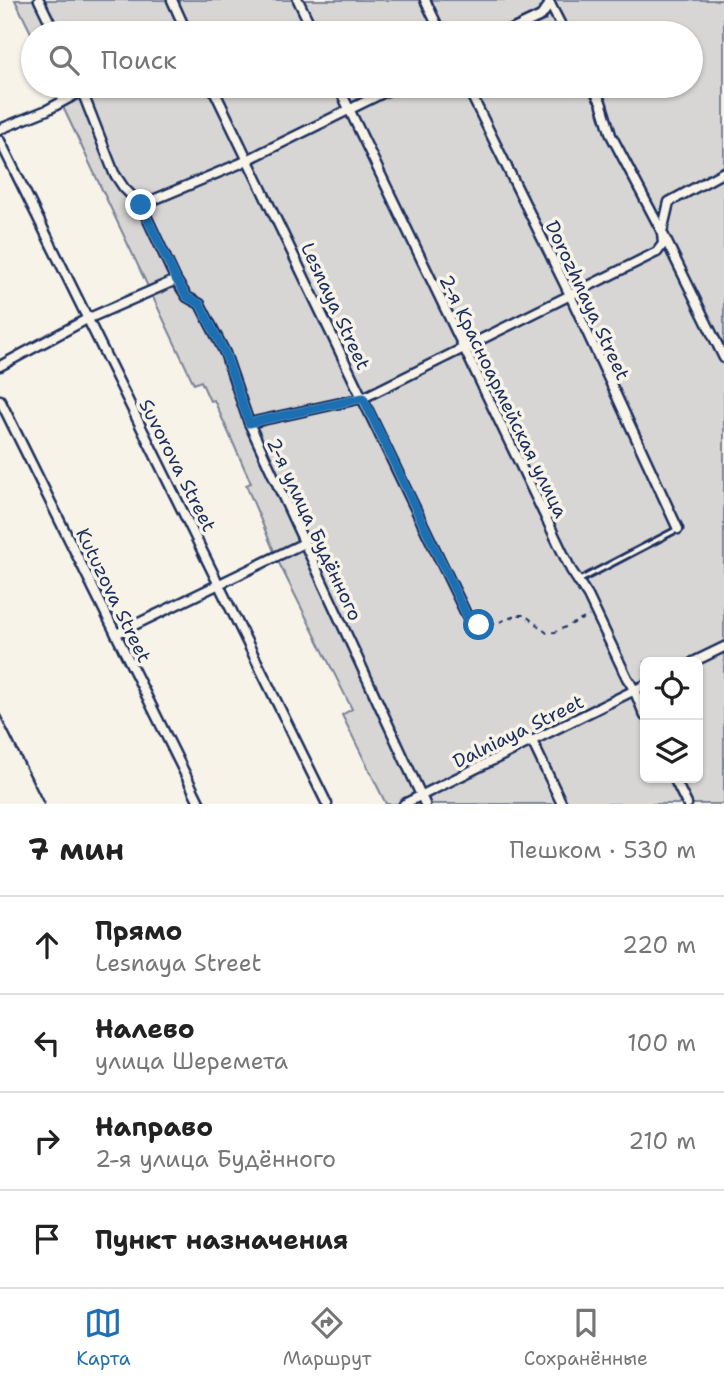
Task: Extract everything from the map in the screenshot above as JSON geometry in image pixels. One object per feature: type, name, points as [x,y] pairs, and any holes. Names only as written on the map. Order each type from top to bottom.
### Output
[{"type":"street","points":[[39,0],[49,21]]},
{"type":"street","points":[[172,0],[182,21]]},
{"type":"street","points":[[298,0],[308,21]]},
{"type":"street","points":[[425,0],[435,21]]},
{"type":"street","points":[[530,21],[541,16],[549,2]]},
{"type":"street","points":[[549,2],[559,21]]},
{"type":"street","points":[[0,129],[54,107],[67,98]]},
{"type":"street","name":"2-я улица Будённого","points":[[85,98],[114,173],[141,205],[176,279],[187,297],[200,304],[225,353],[249,423],[423,800]]},
{"type":"street","name":"Lesnaya Street","points":[[218,98],[467,616]]},
{"type":"street","name":"2-я Красноармейская улица","points":[[344,98],[463,348],[627,678],[636,690],[640,705]]},
{"type":"street","points":[[141,205],[246,159],[372,98]]},
{"type":"street","name":"Dorozhnaya Street","points":[[473,98],[570,295],[678,529]]},
{"type":"street","points":[[599,98],[611,135],[724,358]]},
{"type":"street","name":"Suvorova Street","points":[[0,141],[327,804]]},
{"type":"street","points":[[249,423],[363,398],[657,252],[663,244],[662,232],[669,202],[724,172]]},
{"type":"street","points":[[0,366],[87,319],[176,279]]},
{"type":"street","name":"Kutuzova Street","points":[[0,400],[200,804]]},
{"type":"street","points":[[116,634],[304,543]]},
{"type":"street","points":[[703,657],[724,647]]},
{"type":"street","name":"Dalniaya Street","points":[[404,804],[423,800],[532,741],[640,688]]},
{"type":"street","points":[[532,741],[562,804]]},
{"type":"street","points":[[676,783],[687,804]]},
{"type":"lane","points":[[579,581],[678,529]]},
{"type":"path","points":[[467,616],[473,622],[486,626],[525,615],[547,633],[555,632],[596,612]]},
{"type":"shaded area","points":[[15,0],[724,0],[724,804],[386,804],[342,715],[352,709],[279,563],[246,485],[251,483],[214,400],[210,401],[201,381],[194,384],[60,98],[703,98],[703,21],[25,21]]},
{"type":"railway","points":[[0,715],[44,804]]},
{"type":"route","points":[[141,205],[176,279],[187,297],[200,304],[225,353],[249,423],[363,398],[467,616],[479,625]]}]
